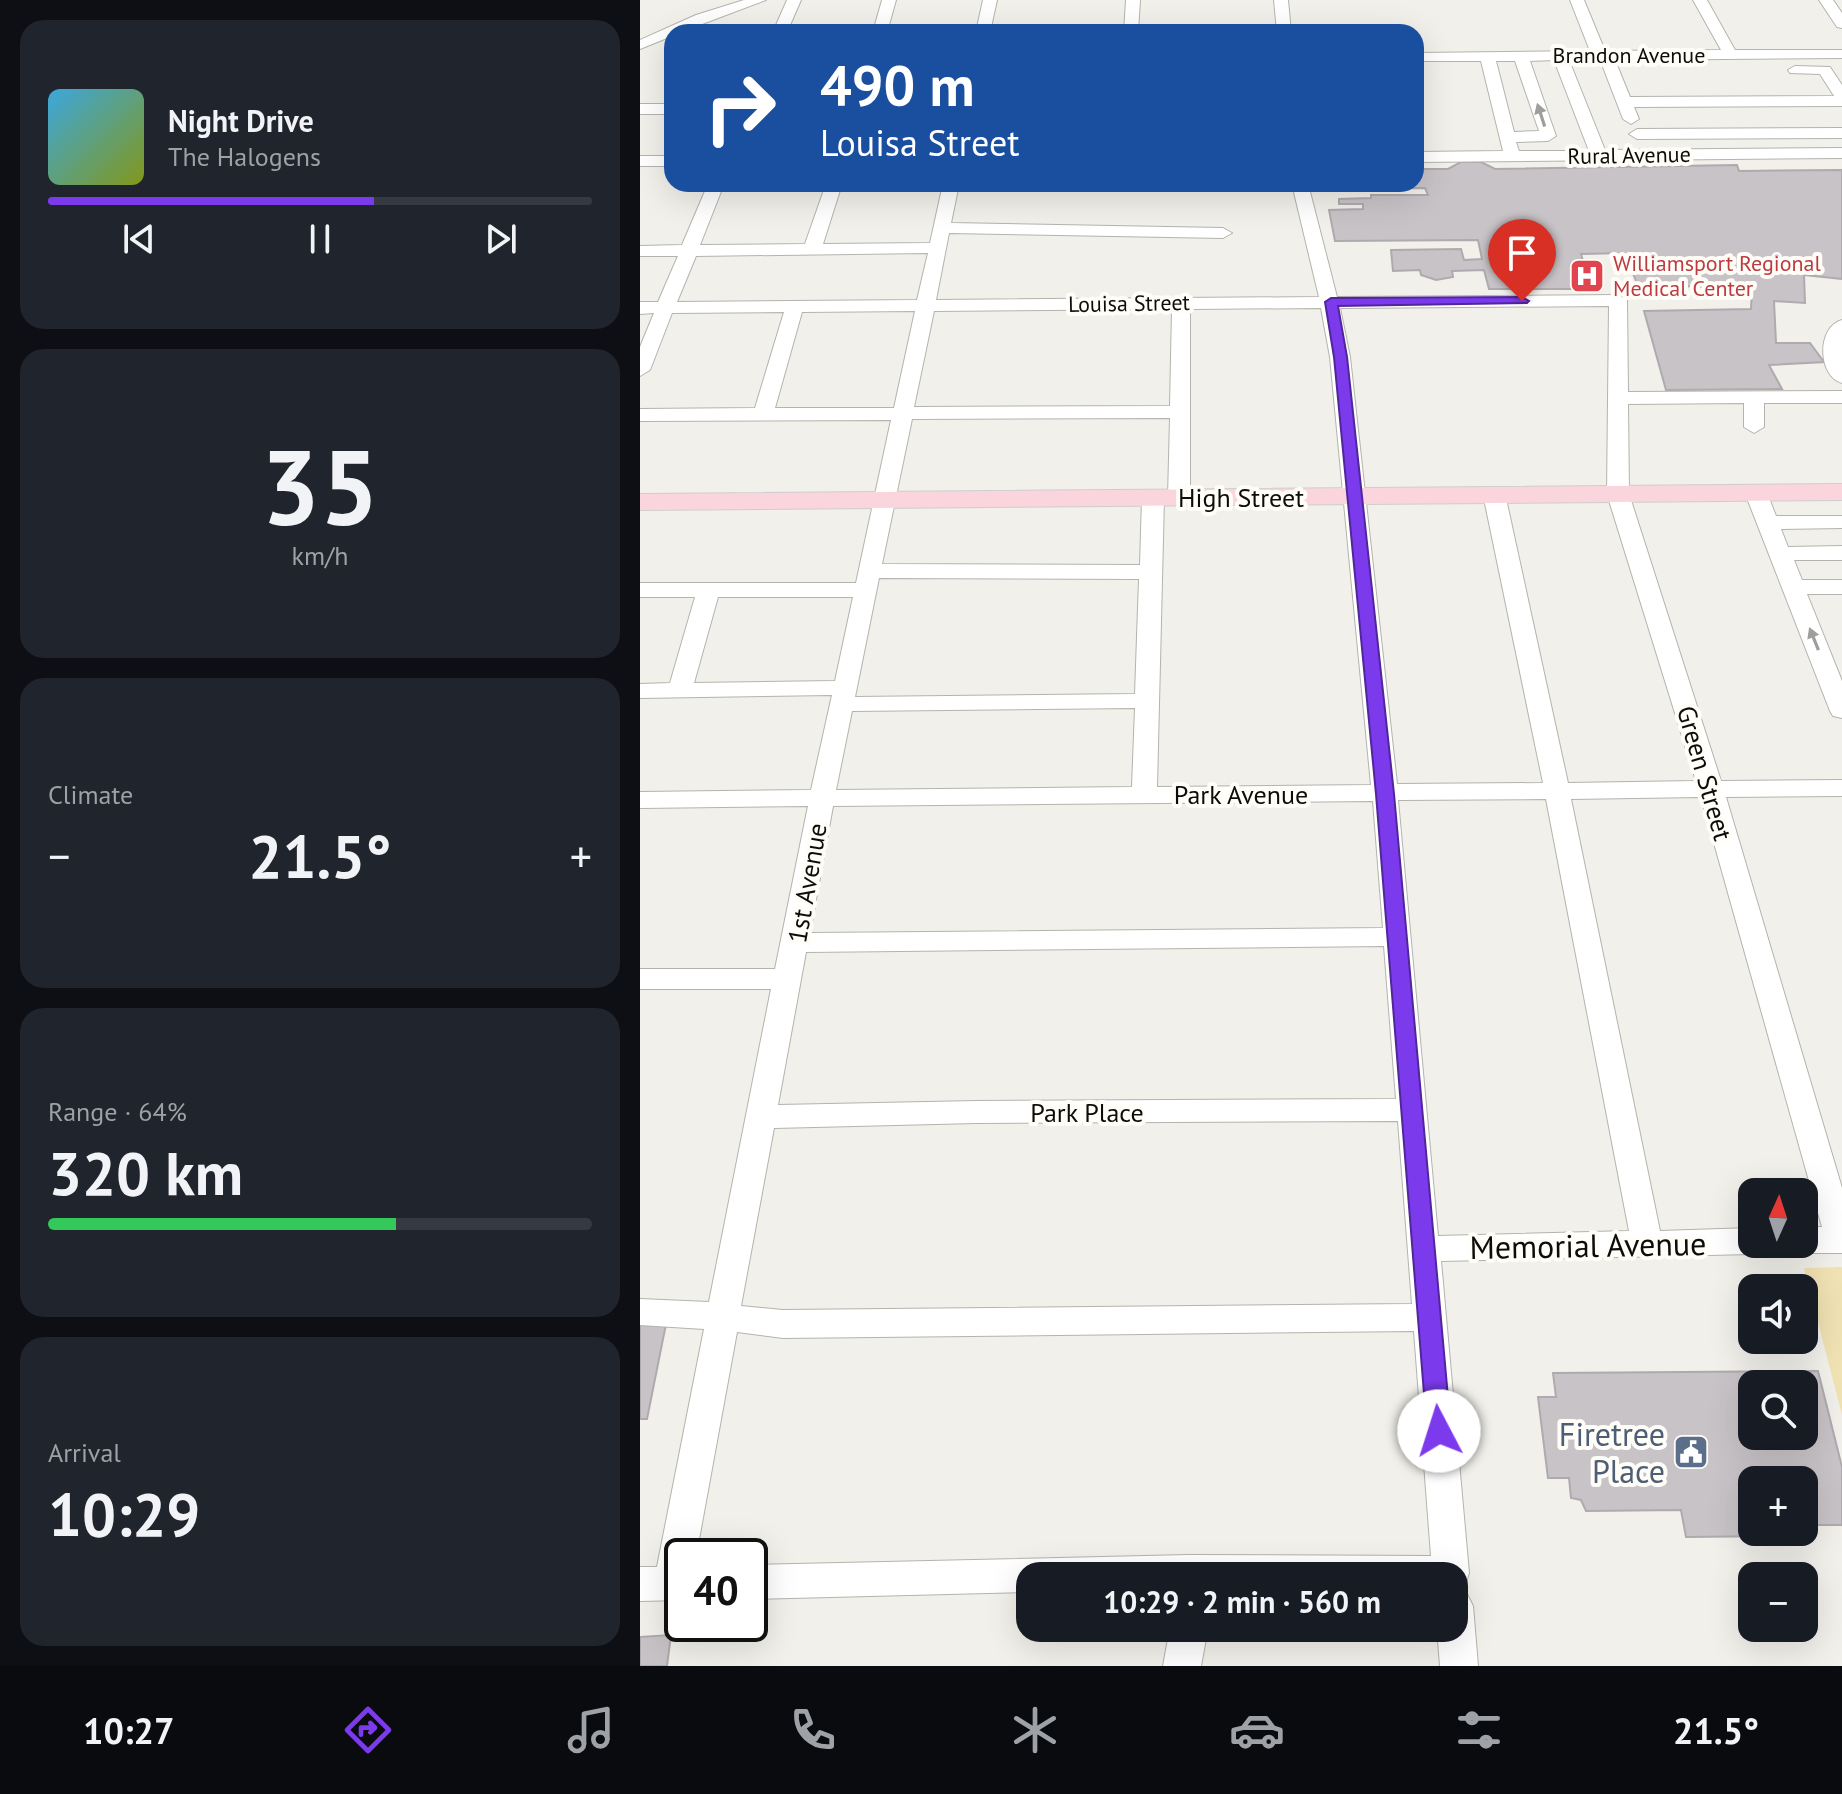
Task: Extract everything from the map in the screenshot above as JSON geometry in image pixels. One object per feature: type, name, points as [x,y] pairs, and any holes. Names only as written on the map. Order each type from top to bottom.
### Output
[{"type":"main road","name":"High Street","points":[[640,502],[1842,492]]},
{"type":"street","points":[[687,24],[759,0]]},
{"type":"street","points":[[784,24],[794,0]]},
{"type":"street","points":[[882,24],[889,0]]},
{"type":"street","points":[[985,24],[990,0]]},
{"type":"street","points":[[1132,24],[1133,0]]},
{"type":"street","points":[[1281,0],[1283,24]]},
{"type":"street","points":[[1577,0],[1599,55],[1607,59],[1646,155]]},
{"type":"street","points":[[1700,0],[1730,54]]},
{"type":"street","points":[[1826,0],[1842,24]]},
{"type":"street","points":[[640,45],[664,34]]},
{"type":"street","name":"Brandon Avenue","points":[[1424,57],[1842,54]]},
{"type":"street","points":[[1487,56],[1512,156]]},
{"type":"street","points":[[1507,137],[1548,136],[1521,56]]},
{"type":"street","points":[[1560,56],[1599,155]]},
{"type":"street","points":[[1618,87],[1825,70],[1839,94]]},
{"type":"street","points":[[1618,87],[1839,94]]},
{"type":"street","points":[[640,109],[664,109]]},
{"type":"street","points":[[1634,126],[1842,117]]},
{"type":"street","points":[[1634,126],[1842,133]]},
{"type":"street","name":"Rural Avenue","points":[[1424,157],[1842,153]]},
{"type":"street","points":[[640,161],[664,161]]},
{"type":"street","points":[[640,370],[712,192]]},
{"type":"street","points":[[812,250],[831,192]]},
{"type":"street","name":"1st Avenue","points":[[675,1538],[763,1117],[822,798],[949,192]]},
{"type":"street","points":[[1302,192],[1331,302],[1340,357],[1385,794],[1450,1562]]},
{"type":"street","points":[[640,251],[812,250],[939,238],[1223,233]]},
{"type":"street","name":"Louisa Street","points":[[640,308],[1618,300]]},
{"type":"street","name":"Green Street","points":[[1618,300],[1618,494],[1678,678],[1770,986],[1841,1240]]},
{"type":"street","points":[[1144,794],[1151,572],[1181,412],[1181,302]]},
{"type":"street","points":[[763,415],[795,306]]},
{"type":"street","points":[[1842,326],[1834,335],[1832,354],[1842,377]]},
{"type":"street","points":[[1618,398],[1842,397]]},
{"type":"street","points":[[1754,398],[1754,427]]},
{"type":"street","points":[[640,415],[1181,412]]},
{"type":"street","points":[[1756,493],[1842,711]]},
{"type":"street","points":[[1494,494],[1534,677],[1647,1243]]},
{"type":"street","points":[[1769,523],[1842,522]]},
{"type":"street","points":[[1780,554],[1842,553]]},
{"type":"street","points":[[640,590],[1151,572]]},
{"type":"street","points":[[1793,587],[1842,587]]},
{"type":"street","points":[[680,690],[709,589]]},
{"type":"street","points":[[640,691],[1147,701]]},
{"type":"street","name":"Park Avenue","points":[[640,800],[1842,788]]},
{"type":"street","points":[[796,943],[1397,937]]},
{"type":"street","points":[[640,979],[789,979]]},
{"type":"street","name":"Park Place","points":[[763,1117],[976,1112],[1412,1110]]},
{"type":"street","points":[[1818,1240],[1841,1240]]},
{"type":"street","name":"Memorial Avenue","points":[[1423,1249],[1738,1241]]},
{"type":"street","points":[[640,1312],[674,1312],[783,1324],[1429,1317]]},
{"type":"street","points":[[768,1582],[1016,1577]]},
{"type":"street","points":[[1182,1666],[1186,1642]]},
{"type":"street","points":[[1457,1642],[1459,1666]]},
{"type":"shaded area","points":[[1842,1267],[1842,1415],[1818,1322],[1818,1274],[1806,1274],[1804,1268]]},
{"type":"building","points":[[1461,162],[1481,162],[1495,169],[1737,165],[1739,171],[1842,170],[1842,279],[1804,275],[1805,303],[1774,301],[1776,343],[1810,343],[1824,362],[1769,365],[1782,389],[1666,390],[1644,311],[1751,309],[1752,287],[1638,286],[1625,253],[1581,254],[1591,289],[1489,289],[1484,270],[1452,271],[1453,277],[1436,280],[1421,275],[1420,270],[1393,271],[1391,250],[1461,249],[1464,260],[1482,259],[1478,240],[1335,241],[1329,210],[1363,209],[1363,204],[1339,204],[1339,199],[1371,198],[1371,195],[1428,195],[1424,188],[1424,169],[1448,169]]},
{"type":"building","points":[[666,1324],[647,1419],[640,1419],[640,1325]]},
{"type":"building","name":"Firetree Place","points":[[1818,1371],[1842,1467],[1842,1525],[1818,1525],[1818,1466],[1738,1466],[1738,1536],[1686,1537],[1681,1510],[1586,1511],[1581,1500],[1571,1498],[1569,1478],[1548,1478],[1538,1397],[1556,1397],[1553,1373],[1738,1372],[1738,1450],[1818,1450]]},
{"type":"building","points":[[664,1635],[664,1642],[670,1642],[667,1666],[640,1666],[640,1637]]},
{"type":"place","name":"Williamsport Regional Medical Center","points":[[1587,276]]},
{"type":"place","name":"Firetree Place","points":[[1691,1452]]},
{"type":"route","points":[[1439,1431],[1385,794],[1340,357],[1331,302],[1522,301]]}]
